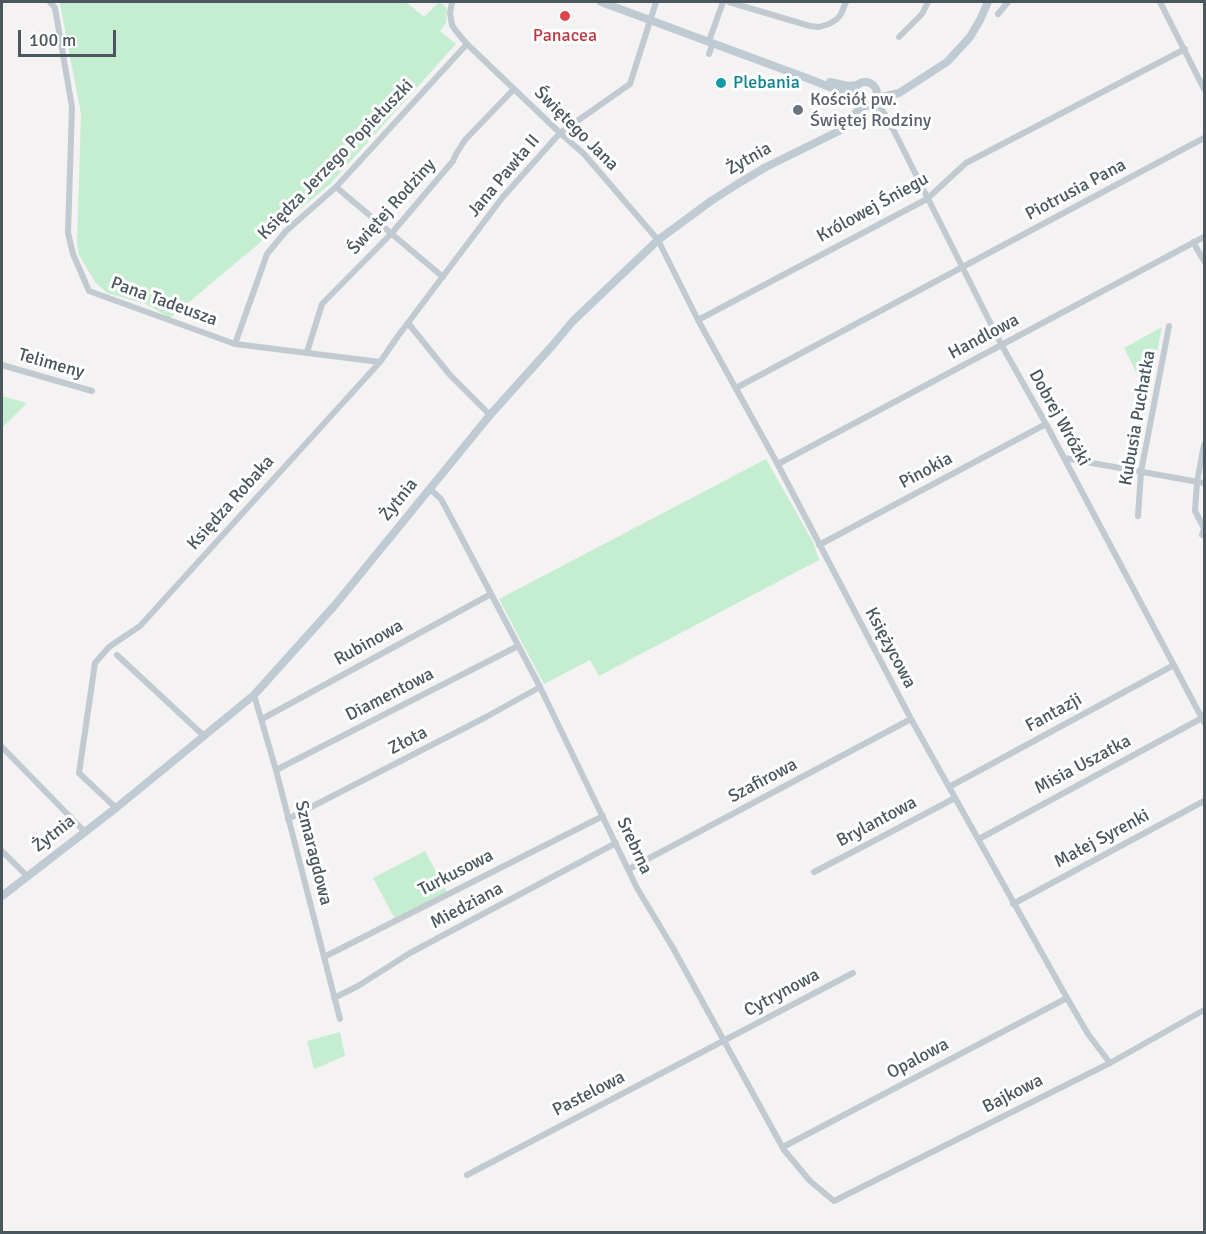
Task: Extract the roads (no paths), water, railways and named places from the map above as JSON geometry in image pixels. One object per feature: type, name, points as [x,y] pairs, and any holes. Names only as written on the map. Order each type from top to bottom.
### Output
[{"type":"street","name":"Pana Tadeusza","points":[[50,2],[55,8],[72,107],[68,233],[72,254],[88,291],[235,344],[380,362]]},
{"type":"street","name":"Świętego Jana","points":[[452,2],[450,13],[452,26],[467,44],[584,154],[658,240]]},
{"type":"street","points":[[602,2],[871,103],[899,93],[942,66],[962,47],[977,26],[988,2]]},
{"type":"street","name":"Jana Pawła II","points":[[380,362],[502,198],[560,133],[630,84],[656,2]]},
{"type":"street","points":[[709,54],[723,2]]},
{"type":"street","points":[[729,2],[819,27],[826,26],[837,19],[846,2]]},
{"type":"street","points":[[898,37],[922,14],[928,2]]},
{"type":"street","points":[[998,14],[1008,2]]},
{"type":"street","points":[[1160,2],[1204,89]]},
{"type":"street","name":"Księdza Jerzego Popiełuszki","points":[[235,344],[267,254],[286,231],[336,187],[467,44]]},
{"type":"street","name":"Królowej Śniegu","points":[[698,320],[927,199],[966,163],[1185,49]]},
{"type":"street","points":[[812,80],[845,86],[857,85]]},
{"type":"street","points":[[854,98],[853,90],[860,82],[867,81],[876,88],[887,90],[918,81]]},
{"type":"street","points":[[871,103],[876,88]]},
{"type":"street","name":"Świętej Rodziny","points":[[307,352],[322,304],[391,234],[453,161],[465,140],[514,89]]},
{"type":"street","name":"Żytnia","points":[[828,136],[848,112],[854,98]]},
{"type":"street","name":"Dobrej Wróżki","points":[[871,103],[886,116],[1001,344],[1204,720]]},
{"type":"street","name":"Żytnia","points":[[2,896],[116,808],[254,695],[335,605],[490,416],[573,321],[658,240],[739,183],[842,128],[871,103]]},
{"type":"street","name":"Piotrusia Pana","points":[[736,388],[1204,138]]},
{"type":"street","points":[[336,187],[443,277]]},
{"type":"street","name":"Handlowa","points":[[777,464],[1204,237]]},
{"type":"street","name":"Księżycowa","points":[[658,240],[698,320],[777,464],[911,719],[1067,998],[1088,1034],[1110,1063]]},
{"type":"street","points":[[1193,242],[1204,261]]},
{"type":"street","points":[[408,323],[450,375],[490,416]]},
{"type":"street","name":"Kubusia Puchatka","points":[[1138,516],[1141,472],[1169,326]]},
{"type":"street","name":"Księdza Robaka","points":[[116,808],[79,772],[95,663],[109,647],[140,626],[380,362]]},
{"type":"street","name":"Telimeny","points":[[2,365],[92,391]]},
{"type":"street","name":"Pinokia","points":[[819,545],[1046,424]]},
{"type":"street","points":[[1202,535],[1204,528],[1195,511],[1201,482],[1204,445]]},
{"type":"street","points":[[1064,458],[1201,482]]},
{"type":"street","name":"Srebrna","points":[[430,489],[441,499],[540,687],[637,888],[673,948],[783,1147],[810,1181],[834,1201]]},
{"type":"street","name":"Rubinowa","points":[[262,719],[491,594]]},
{"type":"street","name":"Diamentowa","points":[[276,770],[518,646]]},
{"type":"street","points":[[117,655],[204,736]]},
{"type":"street","name":"Fantazji","points":[[949,787],[1174,665]]},
{"type":"street","name":"Złota","points":[[288,819],[540,687]]},
{"type":"street","name":"Szmaragdowa","points":[[254,695],[276,770],[340,1019]]},
{"type":"street","name":"Szafirowa","points":[[629,869],[911,719]]},
{"type":"street","name":"Misia Uszatka","points":[[979,839],[1204,720]]},
{"type":"street","points":[[2,747],[85,832]]},
{"type":"street","name":"Brylantowa","points":[[814,872],[955,798]]},
{"type":"street","name":"Małej Syrenki","points":[[1013,904],[1204,801]]},
{"type":"street","name":"Turkusowa","points":[[324,957],[603,816]]},
{"type":"street","name":"Miedziana","points":[[334,998],[358,986],[410,953],[616,843]]},
{"type":"street","points":[[2,851],[27,876]]},
{"type":"street","name":"Cytrynowa","points":[[725,1041],[854,973]]},
{"type":"street","name":"Opalowa","points":[[783,1147],[1067,998]]},
{"type":"street","name":"Bajkowa","points":[[834,1201],[1110,1063],[1204,1010]]},
{"type":"street","name":"Pastelowa","points":[[467,1174],[725,1041]]},
{"type":"place","name":"Panacea","points":[[565,16]]},
{"type":"place","name":"Plebania","points":[[721,83]]},
{"type":"place","name":"Kościół pw. Świętej Rodziny","points":[[798,110]]}]
